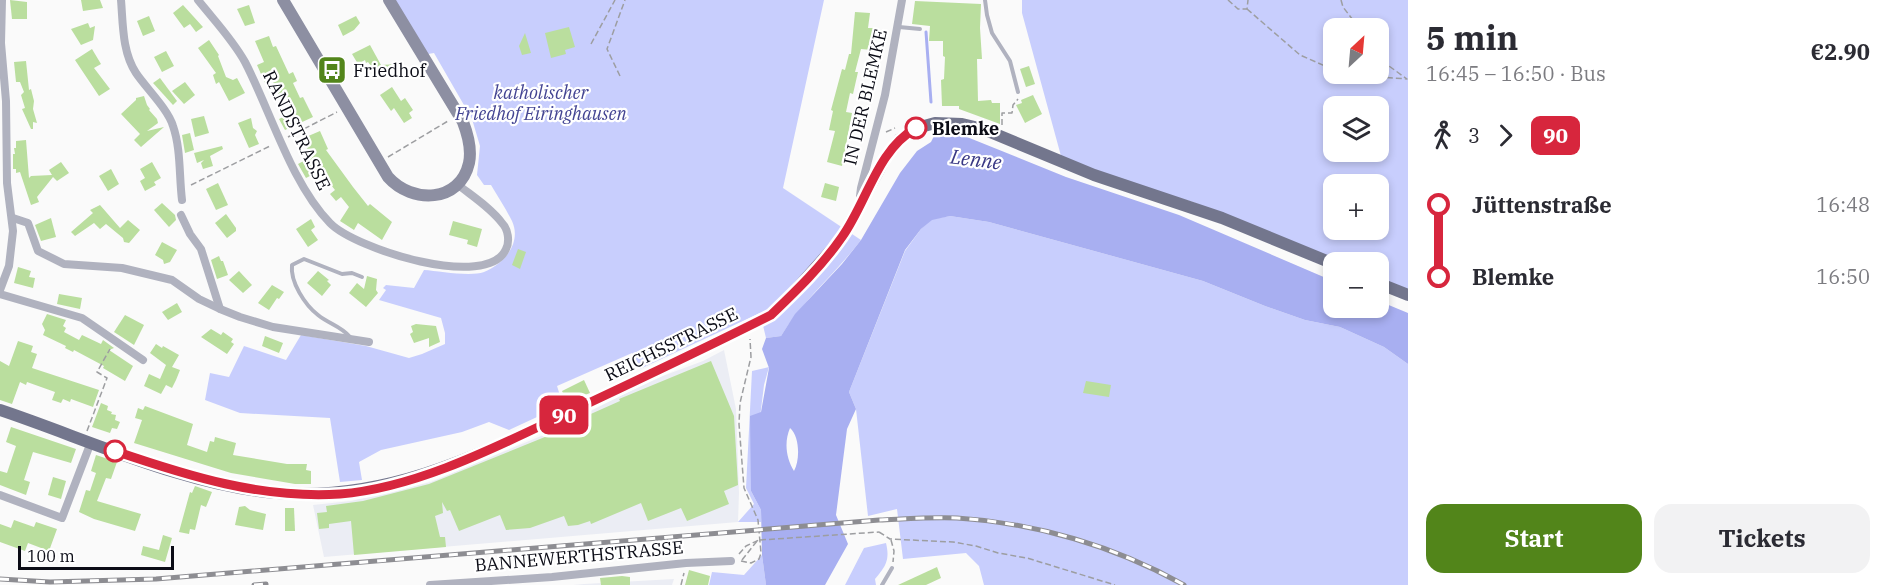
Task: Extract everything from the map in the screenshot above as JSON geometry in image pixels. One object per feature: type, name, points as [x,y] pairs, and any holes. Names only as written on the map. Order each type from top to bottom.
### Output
[{"type":"main road","points":[[283,0],[380,166],[402,190],[418,196],[431,196],[447,191],[457,184],[467,169],[470,150],[459,115],[389,0]]},
{"type":"main road","name":"REICHSSTRASSE","points":[[0,410],[185,474],[256,490],[298,494],[341,494],[380,488],[429,474],[492,447],[771,315],[842,238],[886,157],[900,139],[916,128],[935,123],[962,124],[984,129],[1094,175],[1222,218],[1323,259]]},
{"type":"main road","points":[[1389,287],[1408,295]]},
{"type":"street","points":[[0,290],[9,266],[13,218],[8,183],[6,101],[0,43],[2,0]]},
{"type":"street","points":[[121,0],[125,43],[134,70],[165,110],[173,126],[182,200]]},
{"type":"street","name":"RANDSTRASSE","points":[[198,0],[244,60],[280,141],[312,201],[331,225],[362,244],[396,256],[435,264],[462,266],[493,262],[502,256],[507,247],[508,237],[503,224],[457,184]]},
{"type":"street","name":"IN DER BLEMKE","points":[[863,200],[860,196],[862,181],[885,94],[902,0]]},
{"type":"street","points":[[181,215],[190,234],[201,249],[220,309]]},
{"type":"street","points":[[13,218],[28,223],[38,250],[64,264],[122,268],[172,280],[199,299],[240,317],[273,327],[369,342]]},
{"type":"street","points":[[0,294],[82,318],[143,360]]},
{"type":"street","points":[[0,495],[62,519],[88,441]]},
{"type":"street","name":"BANNEWERTHSTRASSE","points":[[430,585],[731,561]]},
{"type":"lane","points":[[985,0],[992,33],[1010,61],[1018,92]]},
{"type":"lane","points":[[898,27],[920,29]]},
{"type":"lane","points":[[351,339],[344,330],[317,315],[295,285],[292,265],[304,259],[342,274],[352,273],[362,277]]},
{"type":"lane","points":[[882,585],[891,568]]},
{"type":"path","points":[[591,44],[615,0]]},
{"type":"path","points":[[620,76],[607,49],[625,0]]},
{"type":"path","points":[[1228,0],[1238,9],[1247,9],[1300,55],[1323,65]]},
{"type":"path","points":[[1247,9],[1248,0]]},
{"type":"path","points":[[1341,0],[1351,18]]},
{"type":"path","points":[[1389,66],[1407,79],[1389,78]]},
{"type":"path","points":[[1002,122],[1002,114],[1012,113],[1013,105],[1018,99],[1018,92]]},
{"type":"path","points":[[179,182],[189,186],[346,108]]},
{"type":"path","points":[[388,158],[459,115]]},
{"type":"path","points":[[744,328],[751,342],[751,357],[740,403],[741,468],[744,488],[758,520],[761,553],[759,559],[751,563],[741,561],[758,540]]},
{"type":"path","points":[[88,441],[107,378],[97,372],[115,341]]},
{"type":"path","points":[[731,561],[746,546],[758,540],[879,532],[890,539],[953,542],[976,546],[1027,558],[1115,585]]},
{"type":"path","points":[[890,539],[894,551],[891,568]]},
{"type":"path","points":[[681,585],[686,563]]},
{"type":"shaded area","points":[[724,350],[736,409],[738,522],[324,557],[313,505],[351,501],[431,482],[541,436],[652,380],[703,361]]},
{"type":"shaded area","points":[[674,579],[672,585],[573,585],[584,584]]},
{"type":"green space","name":"katholischer Friedhof Eiringhausen","points":[[395,0],[824,0],[783,188],[861,240],[799,310],[781,336],[766,338],[760,313],[640,369],[632,353],[557,386],[563,405],[509,430],[489,422],[462,432],[381,450],[359,462],[362,480],[340,482],[330,418],[240,413],[205,400],[210,373],[229,377],[244,346],[286,360],[301,335],[366,346],[409,358],[445,344],[441,318],[379,300],[386,290],[383,288],[386,285],[414,288],[424,270],[463,274],[484,272],[504,258],[513,245],[515,237],[512,221],[491,185],[484,185],[477,175],[480,146],[472,119],[434,53],[428,54]]},
{"type":"green space","points":[[1022,0],[1408,0],[1408,291],[1389,284],[1389,252],[1323,252],[1323,257],[1193,202],[1094,175],[1061,156],[1022,13]]},
{"type":"green space","points":[[950,216],[989,222],[1203,281],[1305,320],[1340,327],[1384,347],[1408,364],[1408,585],[984,585],[979,566],[966,553],[903,559],[897,509],[868,516],[856,409],[849,392],[905,251],[921,229],[932,219]]},
{"type":"green space","points":[[769,367],[764,385],[751,491],[761,510],[761,522],[738,522],[754,504],[746,488],[752,371]]},
{"type":"green space","points":[[886,543],[888,554],[884,566],[875,579],[876,585],[845,585],[864,548]]},
{"type":"green space","points":[[762,555],[766,585],[709,585],[712,572],[744,575]]},
{"type":"water","name":"Lenne","points":[[941,132],[948,137],[962,135],[1066,177],[1179,215],[1323,277],[1323,318],[1389,318],[1389,305],[1408,313],[1408,364],[1384,347],[1340,327],[1305,320],[1203,281],[989,222],[950,216],[932,220],[921,229],[905,250],[849,392],[856,409],[847,429],[836,515],[848,544],[825,585],[766,585],[762,555],[761,510],[751,491],[750,416],[761,412],[769,368],[762,349],[766,338],[781,336],[795,314],[842,264],[861,240],[900,173],[917,151],[931,142],[935,134]],"holes":[[[790,428],[796,437],[798,449],[794,471],[788,455],[787,444]]]},
{"type":"building","points":[[10,0],[27,2],[27,19],[12,19]]},
{"type":"building","points":[[81,0],[100,0],[103,8],[83,11]]},
{"type":"building","points":[[915,1],[981,4],[982,59],[977,59],[978,101],[991,100],[992,103],[1000,103],[1000,124],[959,109],[959,106],[942,106],[941,80],[944,79],[945,57],[943,56],[943,41],[929,41],[930,26],[912,24]]},
{"type":"building","points":[[183,5],[203,27],[196,32],[190,24],[184,28],[173,13]]},
{"type":"building","points":[[249,5],[255,23],[245,26],[237,9]]},
{"type":"building","points":[[855,12],[870,13],[868,28],[874,28],[872,50],[861,49],[855,72],[858,72],[853,94],[850,93],[846,112],[852,113],[842,166],[827,162],[835,131],[829,130],[833,111],[831,110],[842,69],[845,70],[849,54],[851,54]]},
{"type":"building","points":[[149,16],[155,31],[143,36],[137,21]]},
{"type":"building","points":[[356,16],[360,23],[354,30],[343,36],[338,25]]},
{"type":"building","points":[[88,23],[90,28],[95,26],[93,40],[81,45],[71,29]]},
{"type":"building","points":[[569,27],[575,47],[565,50],[566,54],[551,58],[545,33]]},
{"type":"building","points":[[525,33],[531,53],[522,55],[519,46]]},
{"type":"building","points":[[269,36],[289,74],[293,72],[297,81],[293,83],[313,117],[285,130],[279,119],[291,113],[281,93],[278,94],[272,79],[265,83],[257,65],[264,62],[255,41]]},
{"type":"building","points":[[209,40],[219,55],[226,77],[233,80],[237,78],[245,93],[229,101],[219,82],[216,84],[213,75],[216,73],[198,48]]},
{"type":"building","points":[[370,45],[381,65],[398,64],[377,74],[365,60],[358,64],[352,54]]},
{"type":"building","points":[[92,49],[101,64],[94,68],[110,89],[99,96],[75,60]]},
{"type":"building","points":[[166,51],[174,66],[162,72],[154,57]]},
{"type":"building","points":[[26,61],[29,90],[31,89],[34,101],[33,109],[37,123],[33,122],[33,129],[22,109],[25,108],[21,95],[24,92],[20,82],[16,82],[14,62]]},
{"type":"building","points":[[1029,66],[1035,84],[1026,87],[1020,69]]},
{"type":"building","points":[[160,78],[177,101],[173,105],[153,83]]},
{"type":"building","points":[[185,82],[195,95],[184,104],[172,91]]},
{"type":"building","points":[[392,87],[401,101],[405,98],[413,110],[409,113],[412,118],[404,123],[394,108],[391,111],[380,95]]},
{"type":"building","points":[[1033,95],[1042,114],[1025,123],[1016,105]]},
{"type":"building","points":[[144,96],[149,110],[158,123],[147,131],[164,127],[141,147],[134,140],[140,134],[121,114],[136,98]]},
{"type":"building","points":[[204,116],[209,133],[195,137],[191,119]]},
{"type":"building","points":[[251,118],[253,128],[257,131],[255,135],[259,144],[249,148],[238,123]]},
{"type":"building","points":[[320,131],[328,149],[326,150],[368,206],[370,204],[392,222],[382,240],[358,223],[354,230],[340,221],[349,207],[341,197],[336,201],[330,194],[335,190],[320,171],[306,178],[298,164],[309,158],[306,152],[309,144],[306,137]]},
{"type":"building","points":[[190,133],[194,150],[185,153],[182,135]]},
{"type":"building","points":[[26,140],[29,178],[52,175],[49,170],[61,162],[69,173],[57,181],[53,177],[37,197],[39,202],[31,205],[20,172],[16,173],[16,169],[13,169],[16,141]]},
{"type":"building","points":[[222,146],[223,149],[210,156],[213,166],[203,169],[201,163],[204,160],[197,163],[194,153]]},
{"type":"building","points":[[152,162],[161,178],[154,182],[156,185],[145,191],[140,181],[145,178],[140,169]]},
{"type":"building","points":[[111,169],[119,184],[108,191],[99,176]]},
{"type":"building","points":[[218,183],[228,205],[216,210],[206,189]]},
{"type":"building","points":[[825,183],[839,187],[836,201],[821,197]]},
{"type":"building","points":[[162,203],[175,215],[176,220],[169,227],[154,210]]},
{"type":"building","points":[[100,205],[120,228],[128,220],[140,230],[129,243],[124,242],[123,238],[106,224],[100,229],[94,223],[75,236],[71,232],[93,213],[90,210]]},
{"type":"building","points":[[226,214],[236,228],[236,231],[227,238],[215,223]]},
{"type":"building","points":[[51,218],[56,237],[41,241],[35,225]]},
{"type":"building","points":[[311,219],[315,227],[311,230],[318,240],[308,247],[296,229]]},
{"type":"building","points":[[453,221],[482,229],[477,247],[467,244],[468,240],[449,235]]},
{"type":"building","points":[[162,242],[177,250],[170,262],[164,264],[163,260],[155,255]]},
{"type":"building","points":[[518,249],[526,252],[520,269],[512,265]]},
{"type":"building","points":[[219,256],[228,275],[217,279],[211,260]]},
{"type":"building","points":[[18,267],[31,271],[29,277],[35,278],[33,288],[14,283]]},
{"type":"building","points":[[239,271],[252,285],[243,293],[229,280]]},
{"type":"building","points":[[318,271],[329,280],[327,281],[331,285],[322,296],[307,283]]},
{"type":"building","points":[[367,276],[377,279],[378,293],[366,307],[349,293],[357,283],[364,289]]},
{"type":"building","points":[[272,285],[284,292],[269,310],[258,303]]},
{"type":"building","points":[[59,294],[82,298],[80,309],[57,304]]},
{"type":"building","points":[[177,303],[182,312],[168,320],[162,312]]},
{"type":"building","points":[[47,314],[66,320],[63,326],[66,328],[64,332],[79,340],[82,335],[101,344],[103,340],[114,348],[109,350],[133,366],[125,381],[103,368],[104,366],[43,335],[45,330],[42,324]]},
{"type":"building","points":[[125,315],[144,325],[134,345],[114,332]]},
{"type":"building","points":[[416,324],[436,326],[440,342],[429,347],[429,338],[414,343],[410,334],[413,332],[411,326]]},
{"type":"building","points":[[211,329],[221,335],[223,332],[233,339],[231,342],[234,344],[227,354],[201,337]]},
{"type":"building","points":[[265,336],[283,343],[279,353],[262,346]]},
{"type":"building","points":[[18,341],[33,346],[31,352],[37,354],[32,368],[99,390],[93,407],[71,399],[70,402],[63,399],[61,403],[52,400],[55,392],[27,382],[26,385],[20,382],[12,404],[0,400],[0,361],[9,366]]},
{"type":"building","points":[[156,344],[179,355],[172,367],[180,370],[176,380],[172,388],[166,385],[161,394],[144,386],[149,374],[160,379],[166,365],[150,353]]},
{"type":"building","points":[[711,361],[734,416],[738,485],[724,491],[729,504],[687,521],[681,508],[648,521],[641,503],[591,524],[590,521],[568,526],[564,516],[530,528],[506,530],[500,515],[459,531],[450,510],[447,511],[442,502],[443,513],[435,516],[440,537],[445,537],[446,547],[354,555],[351,521],[329,524],[329,528],[319,529],[317,513],[327,512],[326,506],[363,501],[429,484],[567,428],[566,425],[620,401],[619,399]]},
{"type":"building","points":[[584,380],[590,393],[567,402],[562,391]]},
{"type":"building","points":[[1086,381],[1111,385],[1109,397],[1083,393]]},
{"type":"building","points":[[101,403],[108,406],[107,410],[116,415],[115,420],[120,422],[117,429],[112,428],[110,433],[92,427]]},
{"type":"building","points":[[145,406],[193,424],[187,445],[207,452],[210,441],[214,442],[215,437],[236,443],[233,455],[287,464],[307,464],[306,470],[311,471],[311,484],[295,484],[231,473],[134,443],[142,420],[135,418],[138,408],[143,410]]},
{"type":"building","points":[[11,427],[76,449],[71,463],[33,452],[24,480],[30,482],[26,495],[0,485],[0,471],[7,473],[16,446],[6,442]]},
{"type":"building","points":[[96,455],[117,462],[111,479],[106,478],[97,501],[141,514],[135,531],[94,519],[79,512],[86,490],[90,491],[96,473],[91,471]]},
{"type":"building","points":[[53,477],[66,481],[61,499],[48,495]]},
{"type":"building","points":[[195,486],[212,492],[206,507],[201,505],[195,530],[190,529],[189,534],[179,532],[190,492],[192,493]]},
{"type":"building","points":[[245,506],[250,510],[266,514],[263,530],[235,525],[239,507]]},
{"type":"building","points":[[285,508],[294,508],[295,531],[285,531]]},
{"type":"building","points":[[14,520],[34,527],[36,522],[57,529],[49,551],[28,543],[25,551],[0,542],[0,524],[11,528]]},
{"type":"building","points":[[163,535],[172,538],[165,562],[141,555],[143,546],[159,550]]},
{"type":"building","points":[[937,567],[941,578],[926,585],[898,585]]},
{"type":"building","points":[[689,570],[710,576],[708,585],[685,585]]},
{"type":"building","points":[[630,577],[630,585],[601,585],[600,578]]},
{"type":"waterway","name":"Blemke","points":[[926,32],[931,102]]},
{"type":"railway","points":[[0,579],[50,582],[156,579],[879,520],[957,518],[1016,525],[1074,539],[1131,559],[1184,585]]},
{"type":"railway","points":[[254,585],[266,584]]},
{"type":"bus line","name":"90","points":[[115,451],[215,482],[277,493],[341,494],[380,488],[429,474],[556,418],[771,315],[842,238],[886,157],[900,139],[916,128]]},
{"type":"place","name":"Friedhof","points":[[332,70]]},
{"type":"place","name":"Blemke","points":[[916,128]]}]
